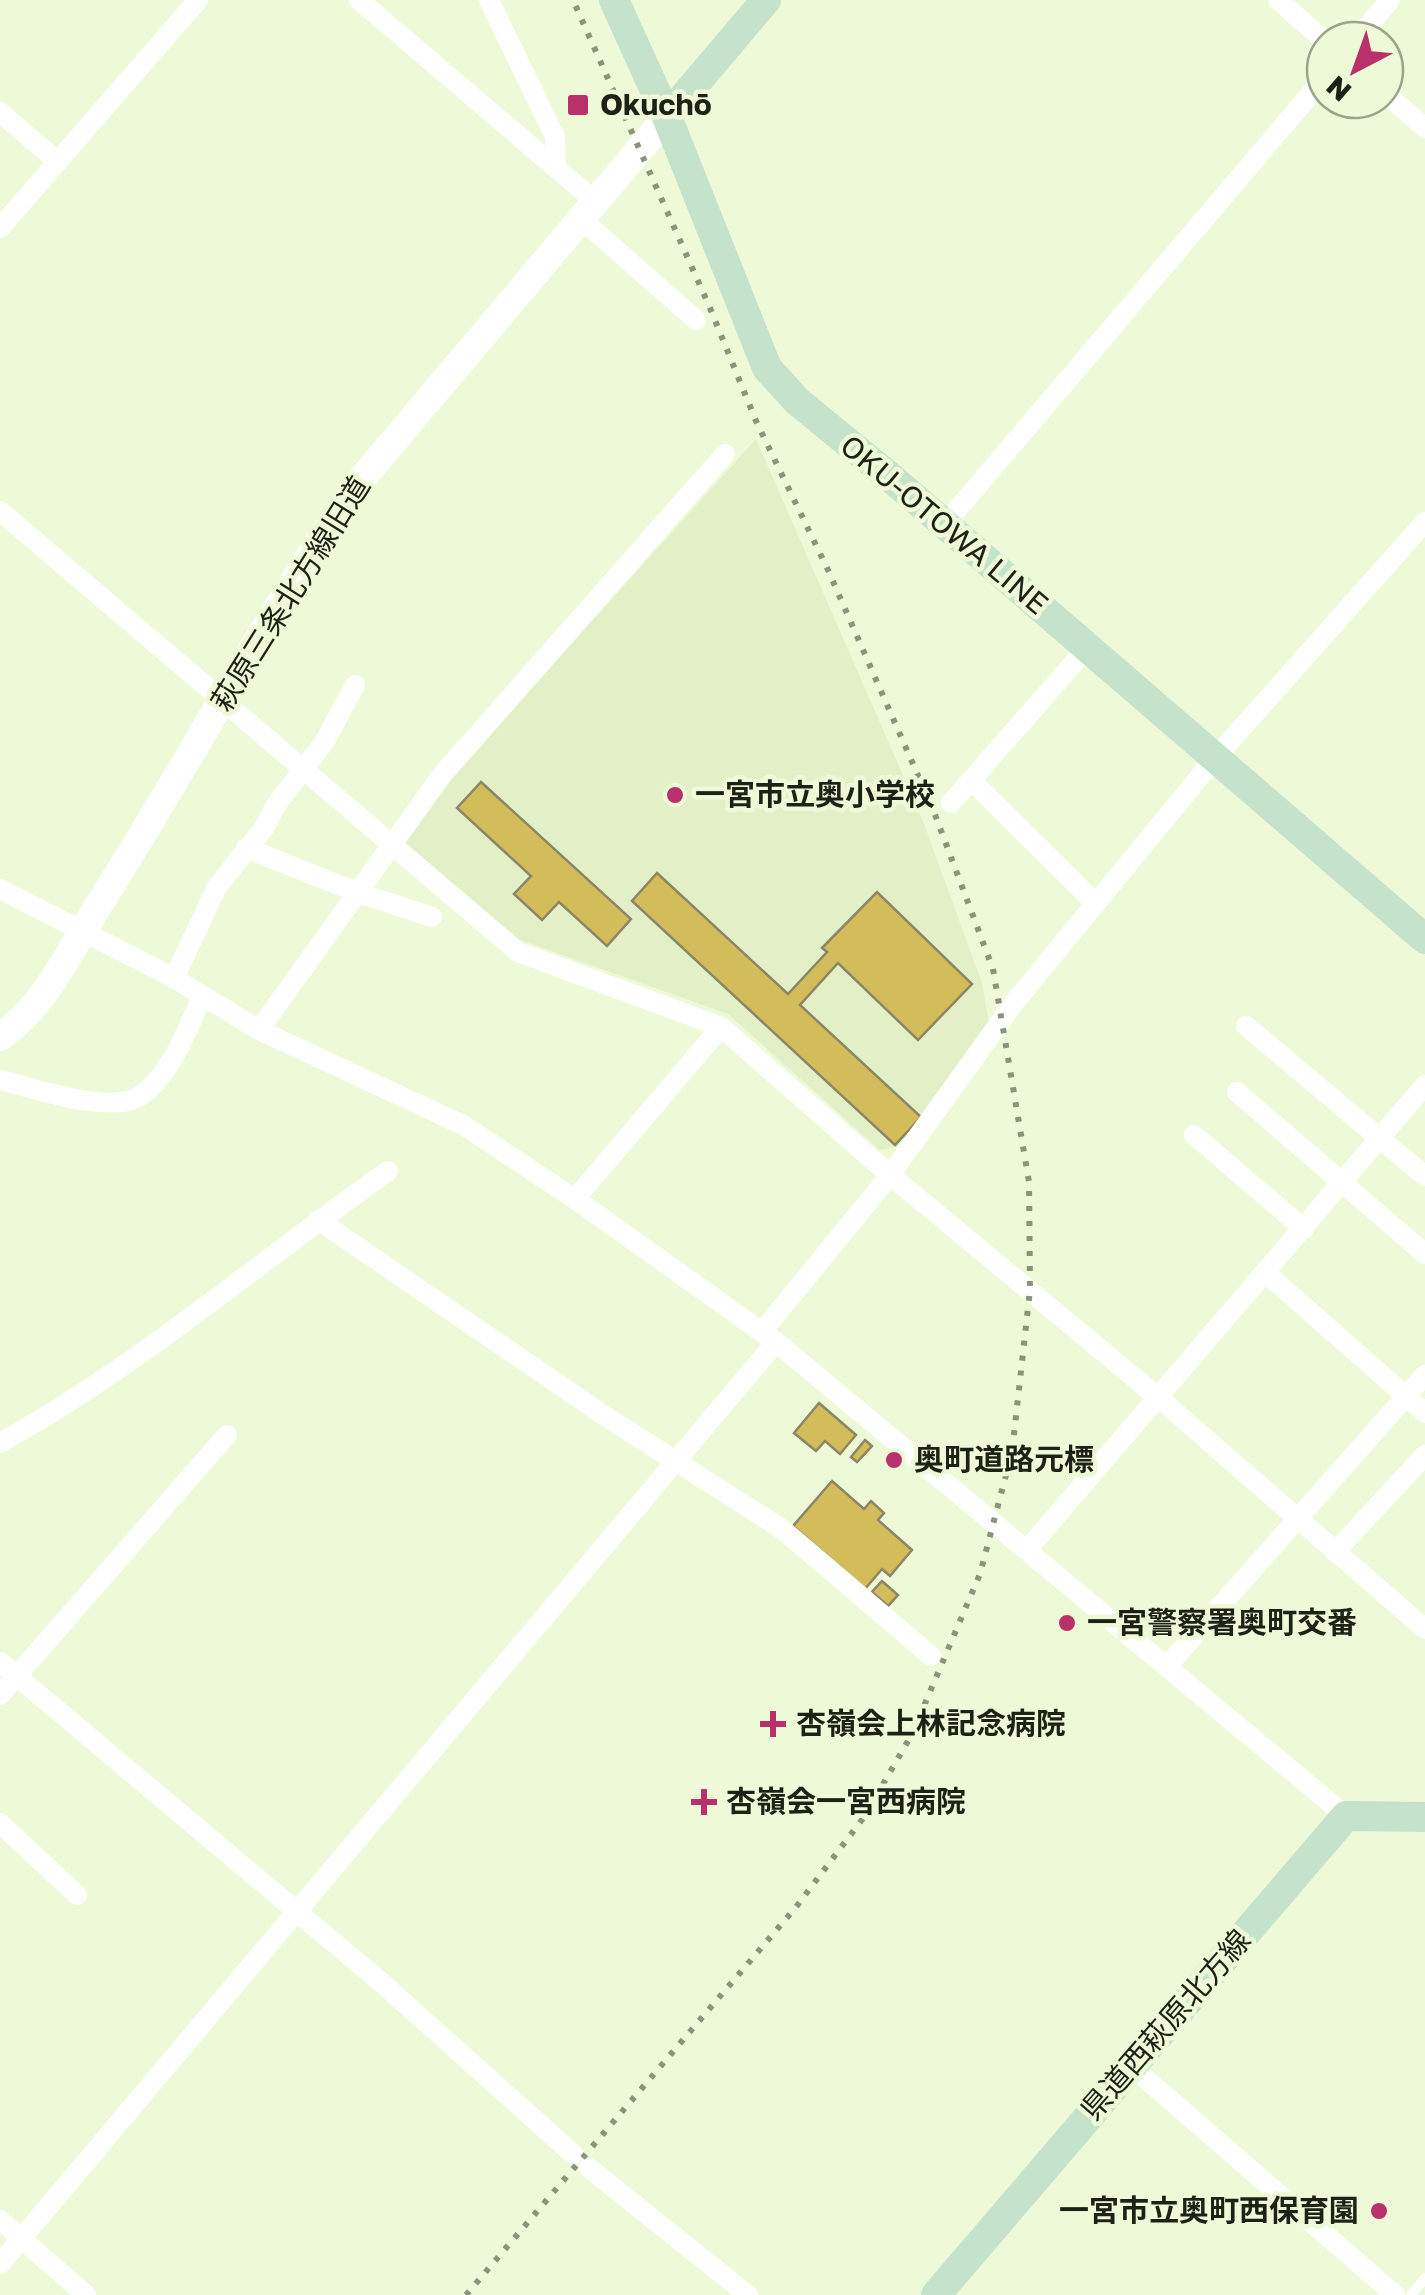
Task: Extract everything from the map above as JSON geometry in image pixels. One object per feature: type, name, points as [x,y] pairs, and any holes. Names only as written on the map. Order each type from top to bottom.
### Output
[{"type":"main road","name":"OKU-OTOWA LINE","points":[[614,0],[667,117],[767,368],[797,401],[945,524],[1425,940]]},
{"type":"main road","points":[[667,117],[766,0]]},
{"type":"main road","points":[[1346,1816],[1425,1817]]},
{"type":"main road","name":"県道西萩原北方線","points":[[936,2295],[1346,1816]]},
{"type":"street","points":[[0,228],[7,206],[58,162],[198,0]]},
{"type":"street","points":[[359,0],[556,168],[588,211],[696,320]]},
{"type":"street","points":[[489,0],[555,138],[556,168]]},
{"type":"street","points":[[1278,0],[1305,24]]},
{"type":"street","points":[[1373,20],[1390,0]]},
{"type":"street","points":[[945,524],[1305,101]]},
{"type":"street","points":[[1405,110],[1425,128]]},
{"type":"street","points":[[0,112],[58,162]]},
{"type":"street","name":"萩原三条北方線旧道","points":[[0,1037],[42,994],[321,536],[355,487],[667,117]]},
{"type":"street","points":[[258,1030],[442,775],[726,454]]},
{"type":"street","points":[[3,520],[224,699],[518,952],[720,1026],[890,1175],[1160,1398],[1425,1629]]},
{"type":"street","points":[[0,2264],[678,1460],[1014,1003],[1216,757],[1425,522]]},
{"type":"street","points":[[951,803],[1088,647]]},
{"type":"street","points":[[174,978],[216,887],[264,828],[303,767],[325,741],[356,685]]},
{"type":"street","points":[[972,780],[1096,904]]},
{"type":"street","points":[[246,848],[432,917]]},
{"type":"street","points":[[0,889],[174,978],[258,1030],[463,1125],[575,1199],[769,1337],[1346,1816]]},
{"type":"street","points":[[0,1080],[109,1103],[138,1097],[162,1073],[203,996]]},
{"type":"street","points":[[575,1199],[720,1026]]},
{"type":"street","points":[[1246,1026],[1425,1176]]},
{"type":"street","points":[[1028,1550],[1425,1084]]},
{"type":"street","points":[[1236,1092],[1425,1254]]},
{"type":"street","points":[[1194,1134],[1304,1230]]},
{"type":"street","points":[[0,1443],[56,1412],[137,1357],[388,1171]]},
{"type":"street","points":[[318,1220],[605,1416],[782,1530],[931,1656]]},
{"type":"street","points":[[1266,1274],[1425,1413]]},
{"type":"street","points":[[1168,1665],[1425,1375]]},
{"type":"street","points":[[0,1696],[8,1669],[226,1435]]},
{"type":"street","points":[[1335,1552],[1425,1455]]},
{"type":"street","points":[[8,1669],[382,1983],[581,2161],[748,2295]]},
{"type":"street","points":[[0,1823],[78,1895]]},
{"type":"street","points":[[1131,2066],[1395,2295]]},
{"type":"street","points":[[0,2220],[86,2295]]},
{"type":"lane","points":[[1412,2295],[1425,2278]]},
{"type":"shaded area","name":"一宮市立奥小学校","points":[[756,439],[923,821],[982,983],[990,1030],[898,1147],[880,1150],[728,1014],[512,937],[402,841],[459,769]]},
{"type":"building","points":[[481,782],[631,919],[607,946],[559,902],[542,920],[514,894],[531,876],[457,808]]},
{"type":"building","points":[[657,873],[788,994],[827,952],[822,948],[877,892],[972,984],[918,1040],[838,963],[800,1005],[921,1117],[895,1145],[632,901]]},
{"type":"building","points":[[819,1403],[856,1435],[840,1454],[825,1441],[816,1451],[794,1433]]},
{"type":"building","points":[[865,1440],[872,1446],[857,1462],[851,1457]]},
{"type":"building","points":[[832,1481],[864,1509],[871,1501],[884,1513],[878,1520],[912,1550],[890,1576],[882,1569],[865,1589],[793,1526]]},
{"type":"building","points":[[882,1581],[898,1595],[888,1606],[872,1592]]},
{"type":"railway","points":[[466,2295],[796,1907],[864,1817],[912,1734],[980,1574],[1012,1452],[1030,1290],[1029,1182],[993,969],[934,812],[828,570],[756,421],[573,0]]},
{"type":"place","name":"Okuchō","points":[[578,105]]},
{"type":"place","name":"一宮市立奥小学校","points":[[675,795]]},
{"type":"place","name":"奥町道路元標","points":[[894,1460]]},
{"type":"place","name":"一宮警察署奥町交番","points":[[1067,1623]]},
{"type":"place","name":"杏嶺会上林記念病院","points":[[773,1724]]},
{"type":"place","name":"杏嶺会一宮西病院","points":[[704,1802]]},
{"type":"place","name":"一宮市立奥町西保育園","points":[[1379,2211]]}]
